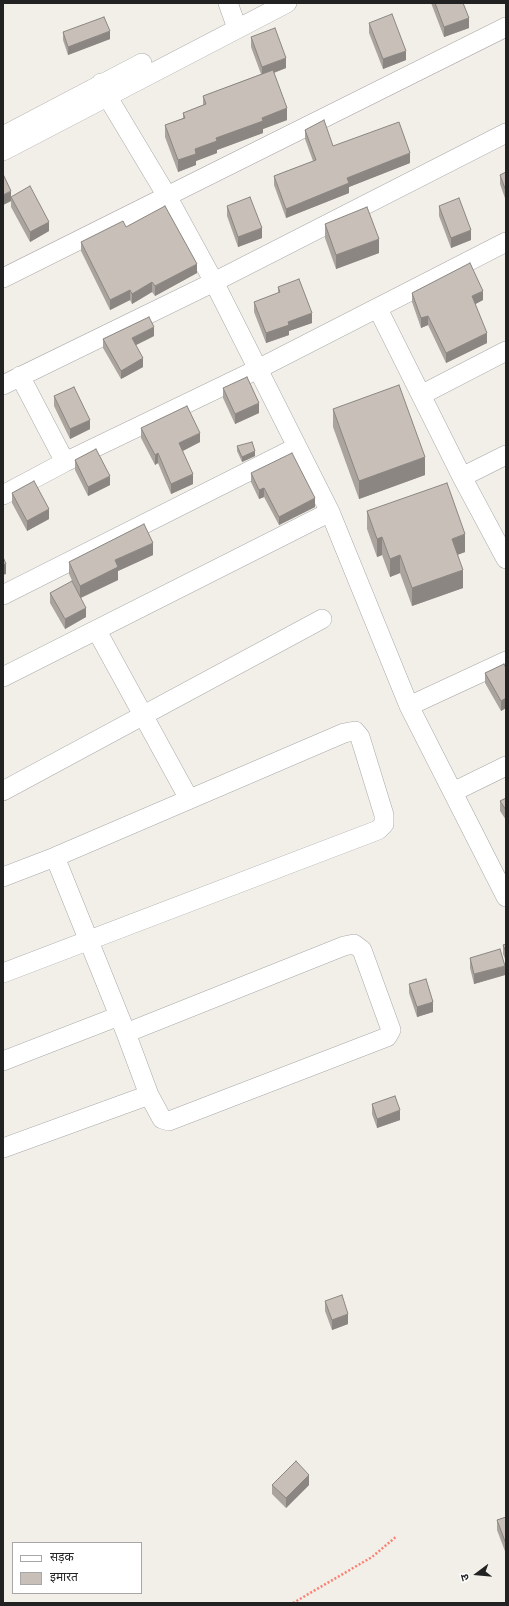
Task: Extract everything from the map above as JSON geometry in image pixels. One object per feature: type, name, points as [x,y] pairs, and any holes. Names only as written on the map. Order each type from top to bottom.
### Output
[{"type":"street","points":[[3,151],[104,89],[233,16],[260,3]]},
{"type":"street","points":[[233,16],[287,3]]},
{"type":"street","points":[[3,278],[506,27]]},
{"type":"street","points":[[3,136],[104,89]]},
{"type":"street","points":[[104,89],[168,196],[214,282],[330,512],[409,706],[453,792],[500,867],[506,897]]},
{"type":"street","points":[[3,385],[214,282],[506,133]]},
{"type":"street","points":[[3,495],[65,462],[258,369],[378,309],[506,242]]},
{"type":"street","points":[[378,309],[462,477],[505,555]]},
{"type":"street","points":[[421,395],[506,351]]},
{"type":"street","points":[[20,376],[65,462]]},
{"type":"street","points":[[3,595],[297,447]]},
{"type":"street","points":[[462,477],[506,454]]},
{"type":"street","points":[[3,677],[97,631],[330,512]]},
{"type":"street","points":[[3,791],[322,619]]},
{"type":"street","points":[[97,631],[189,800]]},
{"type":"street","points":[[409,706],[506,660]]},
{"type":"street","points":[[3,877],[55,857],[344,733],[355,732],[360,737],[384,814],[384,824],[378,830],[3,973]]},
{"type":"street","points":[[453,792],[506,766]]},
{"type":"street","points":[[55,857],[126,1033],[149,1095],[162,1119],[169,1120],[387,1037],[391,1030],[362,950],[354,944],[344,946],[126,1033]]},
{"type":"street","points":[[3,1061],[119,1016]]},
{"type":"street","points":[[3,1148],[149,1095]]},
{"type":"path","points":[[293,1603],[372,1557],[397,1536]]},
{"type":"building","points":[[435,3],[463,3],[469,18],[444,27]]},
{"type":"building","points":[[392,14],[406,51],[383,59],[369,23]]},
{"type":"building","points":[[104,17],[110,31],[68,47],[63,32]]},
{"type":"building","points":[[275,28],[286,58],[262,67],[251,37]]},
{"type":"building","points":[[273,70],[287,108],[262,118],[263,121],[216,138],[217,141],[195,149],[196,154],[178,160],[165,125],[185,118],[183,113],[206,104],[203,96]]},
{"type":"building","points":[[324,120],[333,146],[399,122],[410,153],[347,178],[349,183],[286,209],[274,176],[316,160],[305,130]]},
{"type":"building","points":[[506,172],[506,191],[500,175]]},
{"type":"building","points":[[3,174],[11,191],[3,195]]},
{"type":"building","points":[[30,186],[49,222],[30,232],[11,197]]},
{"type":"building","points":[[250,197],[262,228],[238,237],[227,206]]},
{"type":"building","points":[[459,198],[471,230],[451,238],[439,206]]},
{"type":"building","points":[[165,206],[197,264],[155,286],[152,282],[132,294],[130,290],[110,300],[81,242],[123,221],[126,227]]},
{"type":"building","points":[[367,207],[379,239],[336,255],[325,224]]},
{"type":"building","points":[[470,263],[483,291],[472,296],[487,333],[446,353],[428,316],[421,318],[412,293]]},
{"type":"building","points":[[299,279],[312,313],[288,322],[289,325],[266,333],[254,302],[280,292],[278,287]]},
{"type":"building","points":[[149,317],[154,327],[132,338],[143,358],[121,371],[103,339]]},
{"type":"building","points":[[247,377],[259,403],[235,414],[223,388]]},
{"type":"building","points":[[399,385],[425,457],[359,481],[333,409]]},
{"type":"building","points":[[74,387],[90,420],[70,429],[54,396]]},
{"type":"building","points":[[187,406],[200,433],[179,443],[193,474],[171,484],[158,453],[155,455],[141,428]]},
{"type":"building","points":[[252,442],[255,451],[242,457],[237,446]]},
{"type":"building","points":[[96,449],[110,476],[88,487],[75,460]]},
{"type":"building","points":[[292,453],[315,498],[279,517],[264,488],[259,490],[251,473]]},
{"type":"building","points":[[34,481],[49,509],[27,521],[12,493]]},
{"type":"building","points":[[447,483],[465,534],[452,539],[463,570],[412,588],[400,555],[390,559],[382,537],[377,539],[367,511]]},
{"type":"building","points":[[144,524],[153,543],[115,560],[118,567],[80,586],[69,562]]},
{"type":"building","points":[[3,557],[6,564],[3,565]]},
{"type":"building","points":[[72,581],[86,608],[65,619],[50,593]]},
{"type":"building","points":[[504,664],[506,668],[506,698],[501,701],[485,673]]},
{"type":"building","points":[[506,798],[506,810],[500,801]]},
{"type":"building","points":[[506,944],[506,952],[503,945]]},
{"type":"building","points":[[500,949],[505,966],[474,974],[470,958]]},
{"type":"building","points":[[426,979],[433,1002],[417,1007],[409,984]]},
{"type":"building","points":[[395,1096],[400,1110],[377,1119],[372,1104]]},
{"type":"building","points":[[342,1295],[348,1314],[332,1320],[325,1301]]},
{"type":"building","points":[[296,1461],[309,1475],[286,1498],[272,1485]]},
{"type":"building","points":[[506,1517],[506,1544],[497,1520]]}]
